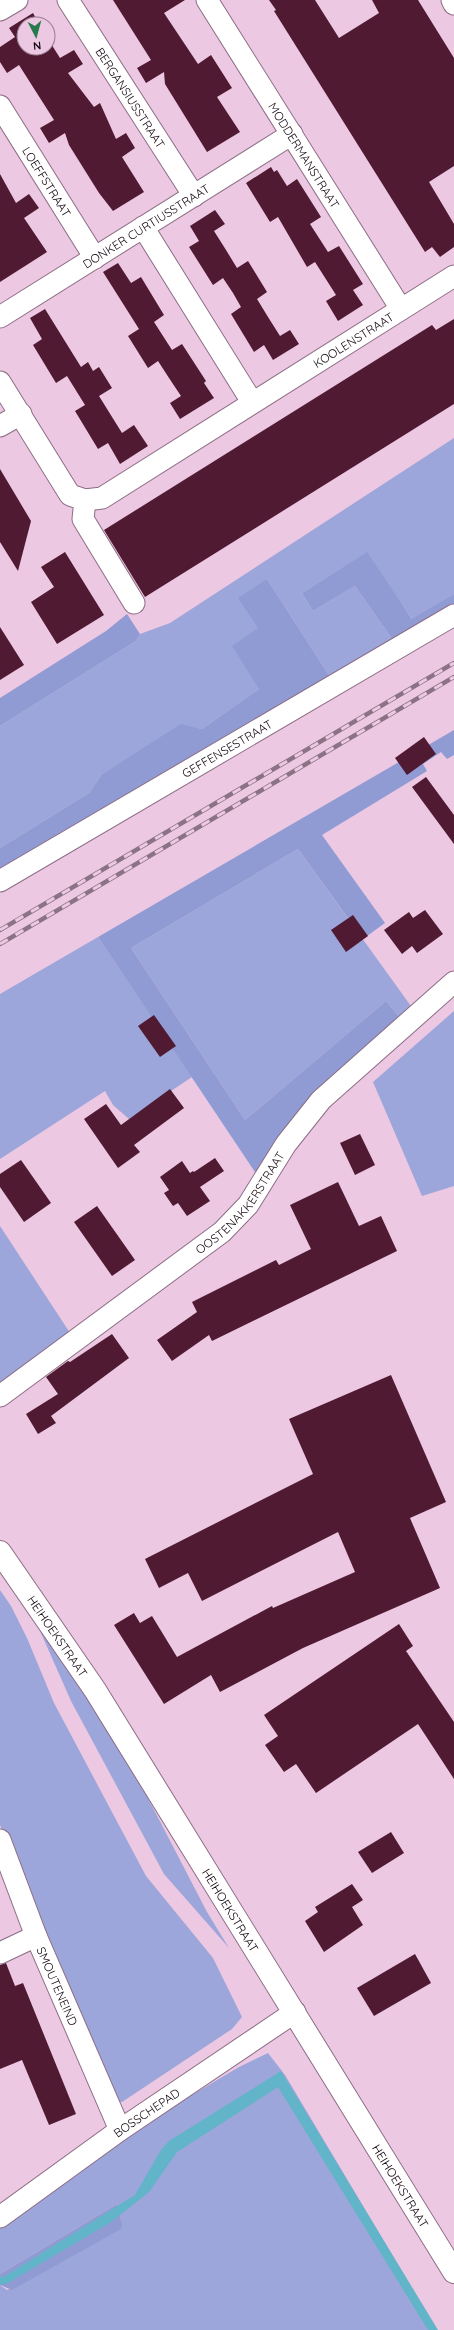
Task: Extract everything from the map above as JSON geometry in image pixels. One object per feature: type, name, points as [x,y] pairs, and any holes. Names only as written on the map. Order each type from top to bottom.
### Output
[{"type":"street","points":[[0,10],[16,0]]},
{"type":"street","name":"BERGANSIUSSTRAAT","points":[[68,0],[194,196]]},
{"type":"street","name":"MODDERMANSTRAAT","points":[[207,0],[401,309]]},
{"type":"street","points":[[452,0],[454,4]]},
{"type":"street","name":"LOEFFSTRAAT","points":[[0,106],[94,258]]},
{"type":"street","name":"DONKER CURTIUSSTRAAT","points":[[0,317],[292,134]]},
{"type":"street","points":[[143,227],[252,402]]},
{"type":"street","name":"KOOLENSTRAAT","points":[[85,500],[102,498],[454,276]]},
{"type":"street","points":[[0,382],[70,495],[85,500],[83,519],[134,603]]},
{"type":"street","points":[[0,426],[21,414]]},
{"type":"street","name":"GEFFENSESTRAAT","points":[[0,881],[454,615]]},
{"type":"street","name":"OOSTENAKKERSTRAAT","points":[[0,1396],[222,1232],[248,1205],[286,1144],[321,1100],[454,982]]},
{"type":"street","name":"HEIHOEKSTRAAT","points":[[0,1552],[95,1690],[454,2272]]},
{"type":"street","name":"SMOUTENEIND","points":[[0,1840],[36,1936],[120,2130]]},
{"type":"street","points":[[0,1953],[36,1936]]},
{"type":"street","name":"BOSSCHEPAD","points":[[0,2217],[120,2130],[295,2012]]},
{"type":"shaded area","points":[[454,438],[454,594],[413,620],[366,553],[302,593],[313,611],[355,586],[395,643],[332,680],[267,579],[258,628],[259,689],[202,729],[181,725],[102,774],[89,793],[0,848],[0,726],[136,641],[140,634],[170,623]]},
{"type":"shaded area","points":[[367,552],[412,619],[454,594],[454,610],[395,643],[355,586],[313,611],[302,593]]},
{"type":"shaded area","points":[[267,579],[332,680],[0,874],[0,848],[89,793],[102,774],[181,724],[202,729],[259,689],[232,646],[258,628],[238,598]]},
{"type":"shaded area","points":[[127,614],[140,634],[136,641],[0,726],[0,698],[106,631]]},
{"type":"shaded area","points":[[454,730],[454,755],[447,759],[441,752],[423,764],[427,771],[322,835],[385,923],[363,939],[298,849],[131,948],[245,1120],[386,1001],[401,1019],[259,1178],[98,937]]},
{"type":"shaded area","points":[[298,849],[413,1009],[401,1019],[386,1001],[245,1120],[131,948]]},
{"type":"shaded area","points":[[98,937],[192,1077],[129,1119],[113,1105],[105,1091],[0,1159],[0,994]]},
{"type":"shaded area","points":[[454,1011],[454,1186],[422,1196],[373,1082]]},
{"type":"shaded area","points":[[0,1226],[72,1336],[0,1390]]},
{"type":"shaded area","points":[[0,1590],[11,1606],[27,1638],[54,1703],[146,1876],[213,1958],[242,2017],[232,2029],[122,2102],[108,2102],[0,1825]]},
{"type":"shaded area","points":[[26,1599],[96,1698],[207,1912],[229,1948],[164,1874],[71,1701]]},
{"type":"shaded area","points":[[268,2053],[285,2075],[437,2330],[0,2330],[0,2285],[7,2290],[122,2223],[117,2204],[0,2274],[0,2224],[119,2138],[239,2067]]},
{"type":"shaded area","points":[[281,2071],[438,2330],[428,2330],[278,2087],[177,2152],[149,2192],[111,2222],[8,2283],[0,2285],[0,2277],[5,2276],[135,2195],[161,2150],[169,2141]]},
{"type":"shaded area","points":[[117,2204],[122,2223],[121,2229],[12,2290],[0,2285],[0,2274]]},
{"type":"building","points":[[113,0],[185,0],[164,13],[198,64],[211,55],[232,88],[217,97],[240,132],[207,152],[165,84],[164,72],[146,83],[137,68],[151,60]]},
{"type":"building","points":[[269,0],[315,0],[339,38],[379,13],[372,0],[418,0],[454,58],[454,166],[429,182],[454,224],[454,247],[440,257],[432,247],[425,252],[274,11],[276,10]]},
{"type":"building","points":[[16,24],[16,56],[56,56],[56,52],[60,58],[74,50],[83,64],[68,73],[94,107],[100,103],[116,139],[126,133],[135,148],[122,157],[144,192],[113,211],[99,193],[69,145],[65,133],[49,143],[40,128],[54,120],[19,65],[7,73],[0,62],[0,47],[15,37],[9,28]]},
{"type":"building","points":[[271,167],[274,172],[277,170],[287,186],[297,179],[321,217],[310,224],[328,252],[339,246],[363,284],[353,290],[363,305],[338,321],[326,301],[336,295],[315,262],[307,267],[278,217],[270,222],[246,183]]},
{"type":"building","points":[[0,174],[16,203],[29,194],[39,208],[24,218],[47,252],[0,282]]},
{"type":"building","points":[[215,210],[225,224],[214,231],[237,268],[248,261],[267,292],[257,299],[268,317],[280,336],[290,330],[299,344],[273,360],[264,345],[254,352],[231,314],[241,307],[233,293],[223,278],[213,285],[189,247],[199,241],[190,226]]},
{"type":"building","points":[[118,263],[131,283],[141,277],[164,315],[154,322],[172,350],[182,344],[206,381],[204,383],[214,398],[180,419],[170,403],[181,396],[158,361],[148,368],[128,336],[139,329],[103,272]]},
{"type":"building","points":[[45,309],[81,367],[88,362],[93,371],[99,367],[112,388],[99,396],[122,433],[134,425],[148,446],[120,464],[108,443],[98,449],[75,411],[85,405],[67,376],[56,383],[33,345],[42,339],[30,318]]},
{"type":"building","points":[[454,319],[454,404],[145,597],[104,530],[432,325],[436,330]]},
{"type":"building","points":[[0,469],[31,521],[18,571],[0,542]]},
{"type":"building","points":[[65,552],[104,615],[57,644],[31,602],[54,587],[41,567]]},
{"type":"building","points":[[0,627],[24,665],[0,680]]},
{"type":"building","points":[[424,737],[436,754],[407,775],[395,758]]},
{"type":"building","points":[[426,777],[454,815],[454,844],[412,787]]},
{"type":"building","points":[[425,910],[443,934],[417,953],[412,946],[402,954],[384,930],[409,912],[413,918]]},
{"type":"building","points":[[353,915],[368,936],[346,952],[331,930]]},
{"type":"building","points":[[154,1015],[176,1046],[160,1057],[138,1026]]},
{"type":"building","points":[[170,1089],[184,1108],[134,1145],[140,1152],[118,1168],[84,1119],[106,1104],[121,1125]]},
{"type":"building","points":[[360,1134],[375,1165],[355,1175],[340,1143]]},
{"type":"building","points":[[215,1158],[224,1171],[200,1187],[210,1201],[187,1216],[178,1203],[173,1206],[164,1193],[169,1190],[160,1177],[182,1161],[190,1173],[193,1171],[194,1172]]},
{"type":"building","points":[[21,1160],[51,1203],[24,1222],[0,1187],[0,1174]]},
{"type":"building","points":[[338,1182],[359,1226],[381,1216],[397,1251],[212,1341],[209,1335],[172,1361],[157,1340],[197,1312],[192,1302],[276,1260],[279,1265],[311,1249],[290,1205]]},
{"type":"building","points":[[97,1206],[135,1260],[112,1276],[74,1222]]},
{"type":"building","points":[[112,1334],[129,1358],[51,1416],[56,1423],[38,1434],[26,1414],[58,1394],[46,1377],[68,1361],[70,1362]]},
{"type":"building","points":[[391,1375],[446,1502],[410,1518],[440,1588],[303,1648],[220,1692],[211,1675],[164,1704],[114,1625],[134,1613],[140,1623],[152,1616],[177,1657],[272,1606],[273,1608],[355,1572],[338,1532],[202,1601],[188,1573],[159,1588],[145,1559],[313,1474],[289,1419]]},
{"type":"building","points":[[399,1624],[413,1646],[406,1651],[454,1722],[454,1779],[418,1724],[316,1793],[296,1764],[284,1772],[265,1745],[278,1736],[264,1715]]},
{"type":"building","points":[[391,1832],[404,1853],[372,1873],[358,1852]]},
{"type":"building","points":[[352,1884],[363,1900],[352,1907],[363,1925],[324,1952],[305,1921],[318,1912],[315,1907]]},
{"type":"building","points":[[415,1954],[431,1983],[374,2016],[357,1988]]},
{"type":"building","points":[[6,1963],[15,1986],[23,1983],[76,2114],[49,2125],[22,2060],[0,2069],[0,1965]]},
{"type":"railway","points":[[0,930],[454,663]]},
{"type":"railway","points":[[0,944],[454,677]]}]
